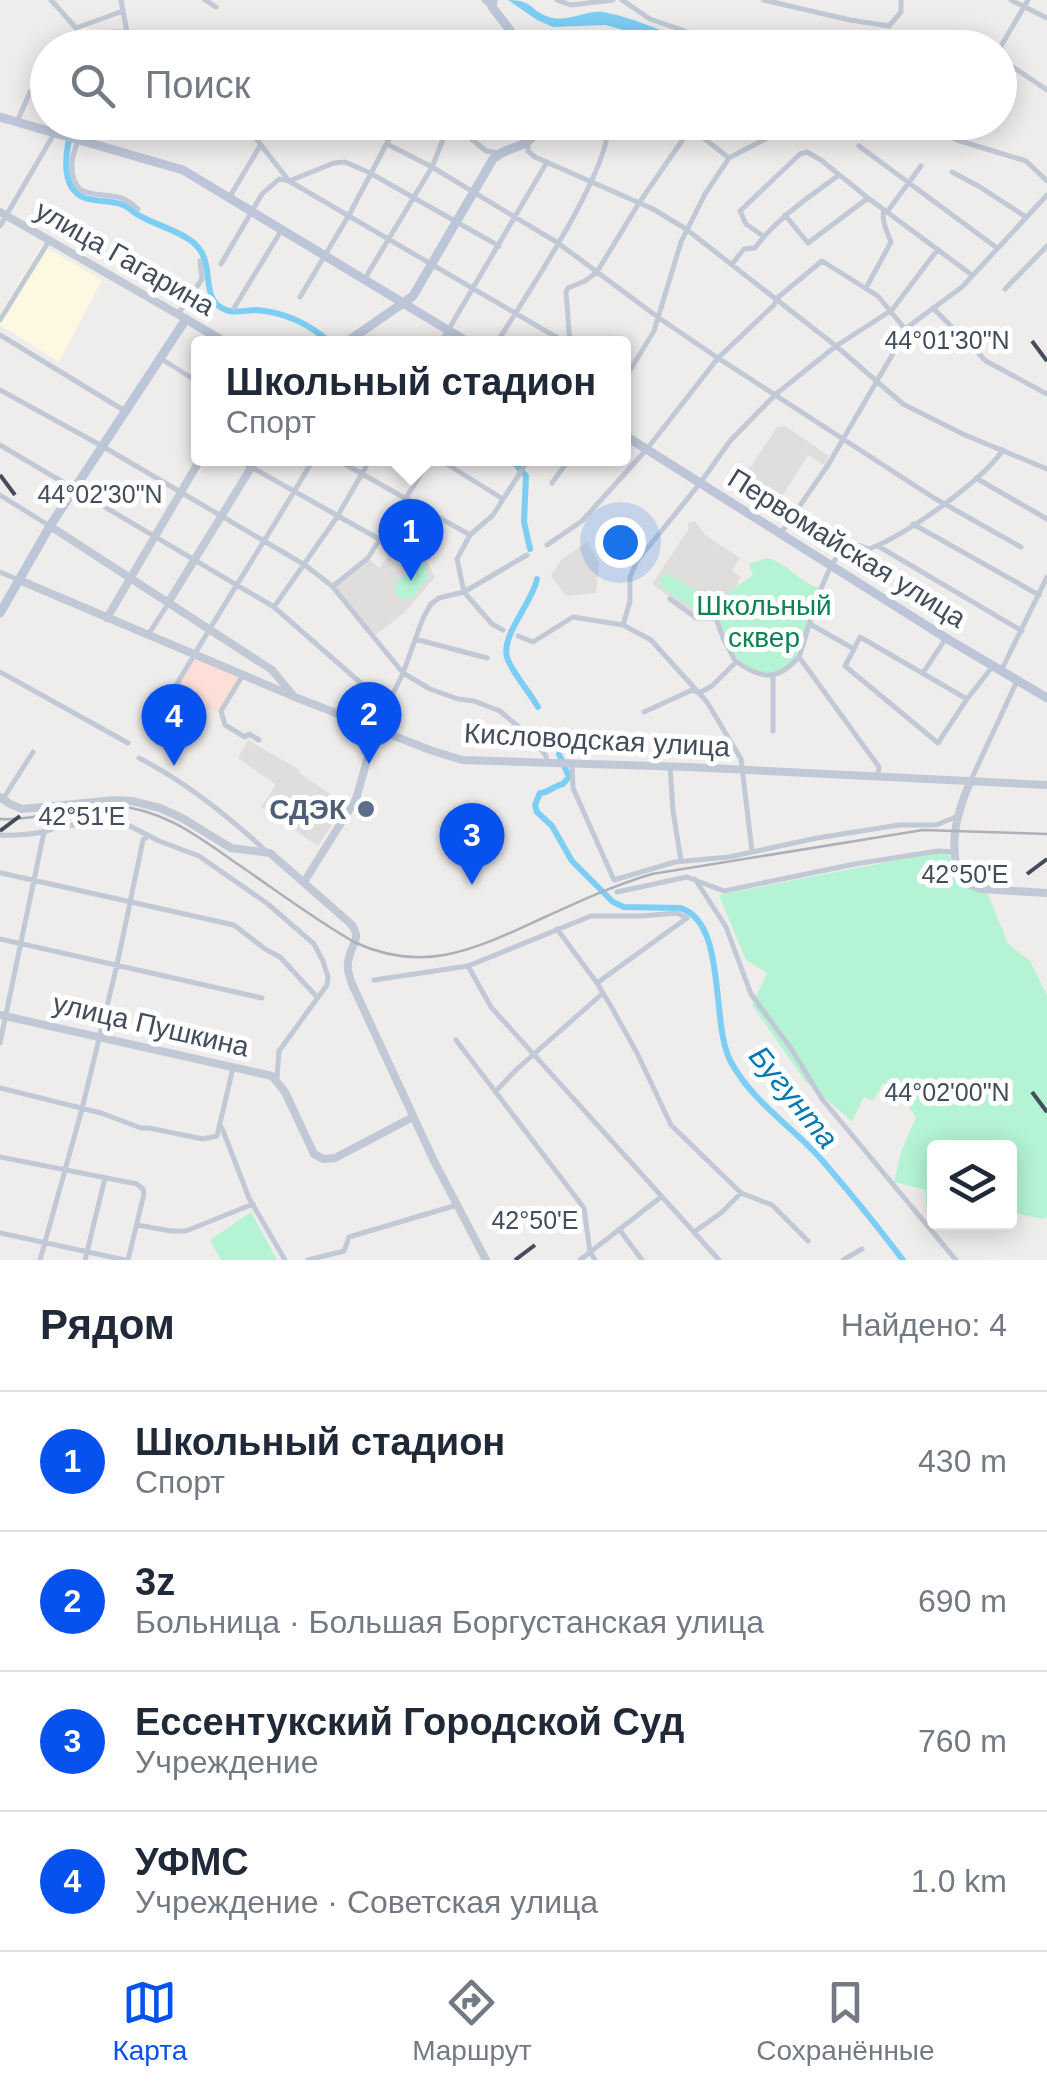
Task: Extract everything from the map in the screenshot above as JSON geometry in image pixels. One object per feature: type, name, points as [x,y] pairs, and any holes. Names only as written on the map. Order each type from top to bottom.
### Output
[{"type":"main road","points":[[489,2],[510,30]]},
{"type":"main road","points":[[0,117],[30,126]]},
{"type":"main road","points":[[83,140],[183,170],[458,336]]},
{"type":"main road","points":[[356,336],[412,296],[493,159],[531,140]]},
{"type":"main road","points":[[0,613],[50,526],[160,358],[182,316]]},
{"type":"main road","name":"улица Гагарина","points":[[182,316],[215,336]]},
{"type":"main road","name":"Первомайская улица","points":[[631,439],[1047,698]]},
{"type":"street","points":[[51,0],[76,28],[124,11]]},
{"type":"street","points":[[121,0],[128,30]]},
{"type":"street","points":[[205,0],[216,8]]},
{"type":"street","points":[[558,0],[572,5],[613,0]]},
{"type":"street","points":[[622,0],[634,3],[650,19],[679,30]]},
{"type":"street","points":[[764,0],[889,26],[900,12],[901,0]]},
{"type":"street","points":[[1011,0],[1026,3],[1047,18]]},
{"type":"street","points":[[1010,30],[1026,3]]},
{"type":"street","points":[[1017,70],[1047,90]]},
{"type":"street","points":[[17,122],[30,92]]},
{"type":"street","points":[[0,226],[3,214],[50,140]]},
{"type":"street","points":[[76,140],[72,164],[77,185],[97,196],[120,197],[138,209]]},
{"type":"street","points":[[256,140],[289,181]]},
{"type":"street","points":[[300,297],[389,140]]},
{"type":"street","points":[[364,280],[415,198],[443,140]]},
{"type":"street","points":[[473,140],[486,151],[499,153]]},
{"type":"street","points":[[501,336],[558,243],[608,140]]},
{"type":"street","points":[[569,336],[568,288],[596,272],[682,140]]},
{"type":"street","points":[[705,140],[730,158]]},
{"type":"street","points":[[631,369],[654,331],[686,228],[705,194],[730,158],[763,140]]},
{"type":"street","points":[[957,140],[1026,161],[1047,180]]},
{"type":"street","points":[[528,143],[528,151],[535,157],[686,228],[916,412],[1047,469]]},
{"type":"street","points":[[387,144],[558,243],[718,358],[944,504],[1021,547]]},
{"type":"street","points":[[229,198],[260,146]]},
{"type":"street","points":[[859,146],[997,248]]},
{"type":"street","points":[[763,236],[746,224],[740,211],[800,154],[807,152],[972,275]]},
{"type":"street","points":[[289,181],[345,162],[499,246]]},
{"type":"street","points":[[445,336],[547,162]]},
{"type":"street","points":[[866,288],[891,242],[884,225],[886,211],[920,166]]},
{"type":"street","points":[[952,172],[1026,217]]},
{"type":"street","points":[[732,264],[744,249],[757,246],[786,215],[840,174]]},
{"type":"street","points":[[221,264],[262,194],[280,179],[555,336]]},
{"type":"street","points":[[781,533],[844,438],[902,338],[904,328],[955,293],[1047,194]]},
{"type":"street","points":[[786,215],[808,243],[868,198]]},
{"type":"street","name":"улица Гагарина","points":[[3,214],[182,316]]},
{"type":"street","points":[[234,308],[282,231]]},
{"type":"street","points":[[0,320],[50,241]]},
{"type":"street","points":[[1005,289],[1047,246]]},
{"type":"street","points":[[623,625],[630,601],[630,577],[637,560],[730,442],[776,394],[836,346],[892,310],[938,249]]},
{"type":"street","points":[[182,316],[202,279],[200,261]]},
{"type":"street","points":[[547,545],[575,528],[647,449],[718,358],[776,299],[822,261],[866,288],[892,310],[904,328]]},
{"type":"street","points":[[933,308],[978,355],[1047,394]]},
{"type":"street","points":[[0,334],[124,412]]},
{"type":"street","points":[[160,358],[191,378]]},
{"type":"street","points":[[0,390],[304,566],[332,586],[403,672],[430,689],[500,711],[534,740],[546,762]]},
{"type":"street","points":[[0,445],[274,607],[388,706]]},
{"type":"street","points":[[670,599],[696,618],[716,618],[736,662],[758,676],[773,675],[799,657],[830,565],[846,548],[878,546],[944,504],[1004,450]]},
{"type":"street","points":[[107,618],[197,466]]},
{"type":"street","points":[[249,466],[379,539]]},
{"type":"street","points":[[159,738],[157,718],[309,466]]},
{"type":"street","points":[[348,466],[470,535]]},
{"type":"street","points":[[274,607],[366,466]]},
{"type":"street","points":[[332,586],[368,558],[428,466]]},
{"type":"street","points":[[447,466],[503,499]]},
{"type":"street","points":[[503,630],[492,624],[464,592],[457,558],[470,535],[493,515],[524,466]]},
{"type":"street","points":[[552,483],[564,466]]},
{"type":"street","points":[[148,635],[252,468]]},
{"type":"street","points":[[976,478],[1047,519]]},
{"type":"street","points":[[0,495],[272,670],[295,697]]},
{"type":"street","points":[[913,524],[1039,595]]},
{"type":"street","points":[[878,546],[1022,630]]},
{"type":"street","points":[[304,882],[356,798],[376,729],[431,604],[464,592],[526,555]]},
{"type":"street","name":"Кисловодская улица","points":[[0,572],[295,697],[462,760],[1047,785]]},
{"type":"street","points":[[967,699],[860,637],[845,666],[938,743],[967,699],[997,669],[1022,630],[1047,577]]},
{"type":"street","points":[[518,636],[533,642],[572,617],[623,625],[651,640],[707,702],[741,759],[752,850]]},
{"type":"street","points":[[810,624],[854,649]]},
{"type":"street","points":[[922,673],[946,638]]},
{"type":"street","points":[[416,639],[486,658]]},
{"type":"street","points":[[799,657],[879,767],[878,777]]},
{"type":"street","points":[[699,693],[736,662]]},
{"type":"street","points":[[264,684],[274,677],[272,670]]},
{"type":"street","points":[[0,672],[128,743]]},
{"type":"street","points":[[243,675],[222,712],[225,724],[259,740]]},
{"type":"street","points":[[773,675],[773,731]]},
{"type":"street","points":[[1017,681],[956,817],[953,862],[962,882],[981,889],[1047,893]]},
{"type":"street","points":[[644,712],[692,690],[699,693]]},
{"type":"street","points":[[34,752],[1,798],[16,808],[30,810],[95,800],[142,803],[182,818],[230,848],[266,850]]},
{"type":"street","points":[[139,758],[218,808],[355,928],[357,937],[348,960],[350,978],[413,1117],[486,1260]]},
{"type":"street","points":[[571,763],[573,788],[614,880],[681,862],[888,827],[936,826],[956,817]]},
{"type":"street","points":[[670,766],[681,862]]},
{"type":"street","points":[[0,835],[44,832],[64,824],[120,824],[138,829],[144,836],[199,856],[268,904],[308,938],[318,950],[328,977],[327,986],[279,1051],[276,1079]]},
{"type":"street","points":[[0,1043],[44,832]]},
{"type":"street","points":[[40,1260],[118,965],[144,836]]},
{"type":"street","points":[[617,892],[687,877],[724,891],[855,864],[954,852]]},
{"type":"street","points":[[1,872],[234,924],[280,957],[318,997]]},
{"type":"street","points":[[695,879],[726,927],[746,987],[822,1099],[956,1260]]},
{"type":"street","points":[[374,980],[468,966],[591,916],[678,913],[686,918],[597,983]]},
{"type":"street","points":[[558,929],[597,983],[637,1052],[671,1125],[740,1193],[772,1205],[808,1240]]},
{"type":"street","points":[[0,939],[262,998]]},
{"type":"street","points":[[468,966],[491,1006],[719,1260]]},
{"type":"street","points":[[496,1092],[603,994]]},
{"type":"street","name":"улица Пушкина","points":[[3,1016],[266,1074],[286,1092],[311,1148],[323,1159],[335,1158],[413,1117]]},
{"type":"street","points":[[456,1040],[584,1208],[590,1252],[596,1260]]},
{"type":"street","points":[[227,1142],[216,1142],[233,1068]]},
{"type":"street","points":[[0,1088],[101,1113],[141,1128],[203,1140],[217,1136]]},
{"type":"street","points":[[221,1126],[253,1204],[286,1260]]},
{"type":"street","points":[[0,1156],[137,1184],[144,1194],[126,1260],[86,1256],[0,1234]]},
{"type":"street","points":[[86,1256],[105,1178]]},
{"type":"street","points":[[694,1232],[722,1213],[740,1193]]},
{"type":"street","points":[[580,1260],[662,1196]]},
{"type":"street","points":[[136,1225],[186,1231],[253,1204]]},
{"type":"street","points":[[308,1260],[344,1251],[349,1237],[457,1205]]},
{"type":"street","points":[[620,1229],[642,1260]]},
{"type":"street","points":[[843,1260],[862,1249]]},
{"type":"shaded area","points":[[42,245],[102,280],[59,362],[0,325],[0,314]]},
{"type":"shaded area","points":[[785,426],[829,456],[824,465],[808,455],[781,498],[746,474],[777,427]]},
{"type":"shaded area","points":[[695,521],[705,535],[740,558],[732,571],[741,577],[708,614],[695,615],[652,584],[688,530],[688,523]]},
{"type":"shaded area","points":[[406,534],[418,544],[435,577],[404,613],[374,636],[335,587],[369,559],[379,568]]},
{"type":"shaded area","points":[[587,542],[599,563],[596,593],[566,596],[551,576],[561,560]]},
{"type":"shaded area","points":[[195,657],[241,677],[218,713],[175,693]]},
{"type":"shaded area","points":[[248,740],[300,770],[345,804],[318,846],[261,807],[276,785],[238,758]]},
{"type":"green space","name":"Школьный сквер","points":[[767,558],[819,588],[796,656],[780,672],[767,674],[740,661],[722,635],[718,620],[725,597],[753,575],[749,564]]},
{"type":"green space","points":[[416,562],[427,566],[428,577],[412,598],[401,599],[395,593],[396,584]]},
{"type":"green space","points":[[667,573],[702,595],[703,606],[694,609],[661,587],[660,578]]},
{"type":"green space","points":[[947,853],[955,880],[988,894],[1008,944],[1030,961],[1047,996],[1047,1217],[1017,1214],[1017,1140],[927,1140],[927,1205],[926,1190],[894,1182],[901,1152],[916,1118],[901,1092],[883,1083],[873,1101],[864,1097],[852,1121],[805,1081],[752,1005],[767,973],[746,960],[719,895]]},
{"type":"green space","points":[[251,1212],[277,1260],[221,1260],[210,1240]]},
{"type":"water","points":[[508,0],[523,2],[556,18],[596,12],[661,30],[623,30],[606,25],[553,27]]},
{"type":"waterway","name":"Бугунта","points":[[70,140],[67,175],[76,192],[85,198],[123,205],[190,240],[204,258],[209,288],[217,305],[237,312],[256,310],[287,316],[321,336]]},
{"type":"waterway","name":"Бугунта","points":[[517,466],[526,476],[524,522],[530,549]]},
{"type":"waterway","name":"Бугунта","points":[[537,579],[506,651],[510,665],[538,707]]},
{"type":"waterway","name":"Бугунта","points":[[559,754],[569,777],[563,784],[540,793],[535,805],[537,812],[552,826],[572,861],[613,902],[624,907],[680,908],[695,917],[712,953],[721,1024],[731,1062],[761,1101],[820,1158],[903,1260]]},
{"type":"railway","points":[[0,819],[100,806],[150,813],[196,835],[354,942],[405,957],[452,954],[475,947],[652,874],[923,830],[1047,834]]},
{"type":"place","name":"Школьный стадион","points":[[411,581]]},
{"type":"place","name":"3z","points":[[369,764]]},
{"type":"place","name":"УФМС","points":[[174,766]]},
{"type":"place","name":"СДЭК","points":[[366,809]]},
{"type":"place","name":"Ессентукский Городской Суд","points":[[472,885]]}]
